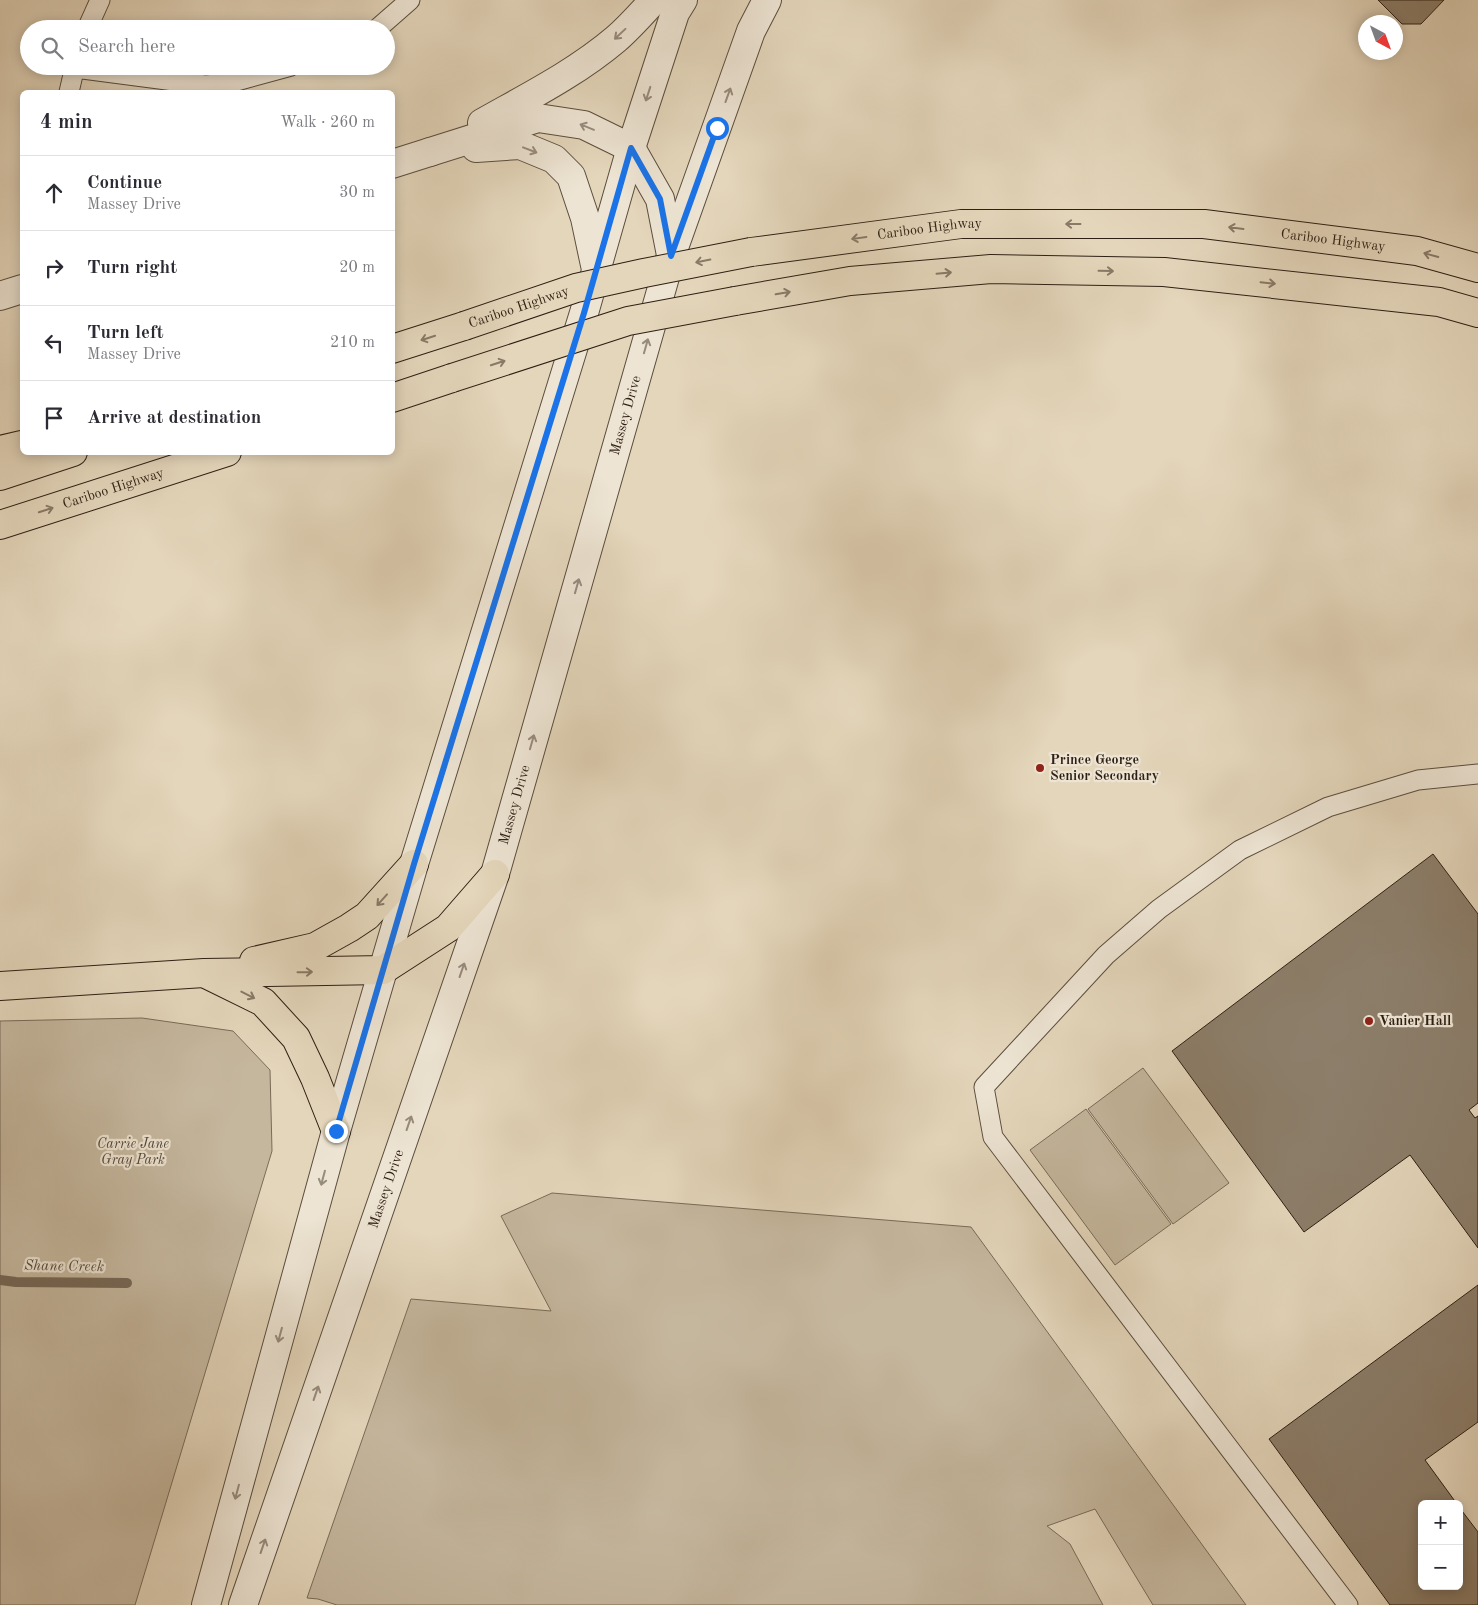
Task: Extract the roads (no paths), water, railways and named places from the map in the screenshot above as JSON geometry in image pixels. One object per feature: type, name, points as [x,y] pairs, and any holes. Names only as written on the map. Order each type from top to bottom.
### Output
[{"type":"highway","name":"Cariboo Highway","points":[[395,348],[576,288],[644,272],[751,252],[961,224],[1204,224],[1417,251],[1478,268]]},
{"type":"highway","points":[[395,397],[628,321],[850,281],[991,269],[1164,272],[1439,302],[1478,313]]},
{"type":"highway","points":[[0,450],[20,445]]},
{"type":"highway","points":[[0,476],[64,455]]},
{"type":"highway","name":"Cariboo Highway","points":[[0,525],[218,455]]},
{"type":"highway","points":[[204,973],[315,947],[367,916],[414,864]]},
{"type":"highway","points":[[0,986],[204,973],[383,970],[448,928],[495,874]]},
{"type":"highway","points":[[204,973],[263,1002],[296,1038],[316,1078],[336,1131]]},
{"type":"street","points":[[430,152],[557,81],[616,38],[654,0]]},
{"type":"street","points":[[206,1605],[336,1131],[414,864],[596,269],[631,148],[675,13],[683,0]]},
{"type":"street","name":"Massey Drive","points":[[243,1605],[495,874],[671,256],[751,31],[767,0]]},
{"type":"street","points":[[395,163],[538,118],[584,124],[631,148],[660,199],[671,256]]},
{"type":"street","points":[[430,152],[520,145],[554,159],[571,176],[585,218],[596,269]]},
{"type":"street","points":[[0,296],[20,290]]},
{"type":"lane","points":[[91,20],[100,0]]},
{"type":"lane","points":[[387,20],[410,0]]},
{"type":"lane","points":[[69,90],[73,75]]},
{"type":"lane","points":[[133,75],[205,85],[229,83],[258,75]]},
{"type":"lane","points":[[1348,1605],[992,1137],[984,1087],[1106,956],[1159,909],[1240,850],[1328,808],[1418,780],[1478,774]]},
{"type":"waterway","name":"Shane Creek","points":[[0,1280],[16,1282],[127,1283]]},
{"type":"place","name":"Prince George Senior Secondary","points":[[1040,768]]},
{"type":"place","name":"Vanier Hall","points":[[1369,1021]]},
{"type":"park label","name":"Carrie Jane Gray Park","points":[[133,1152]]}]
